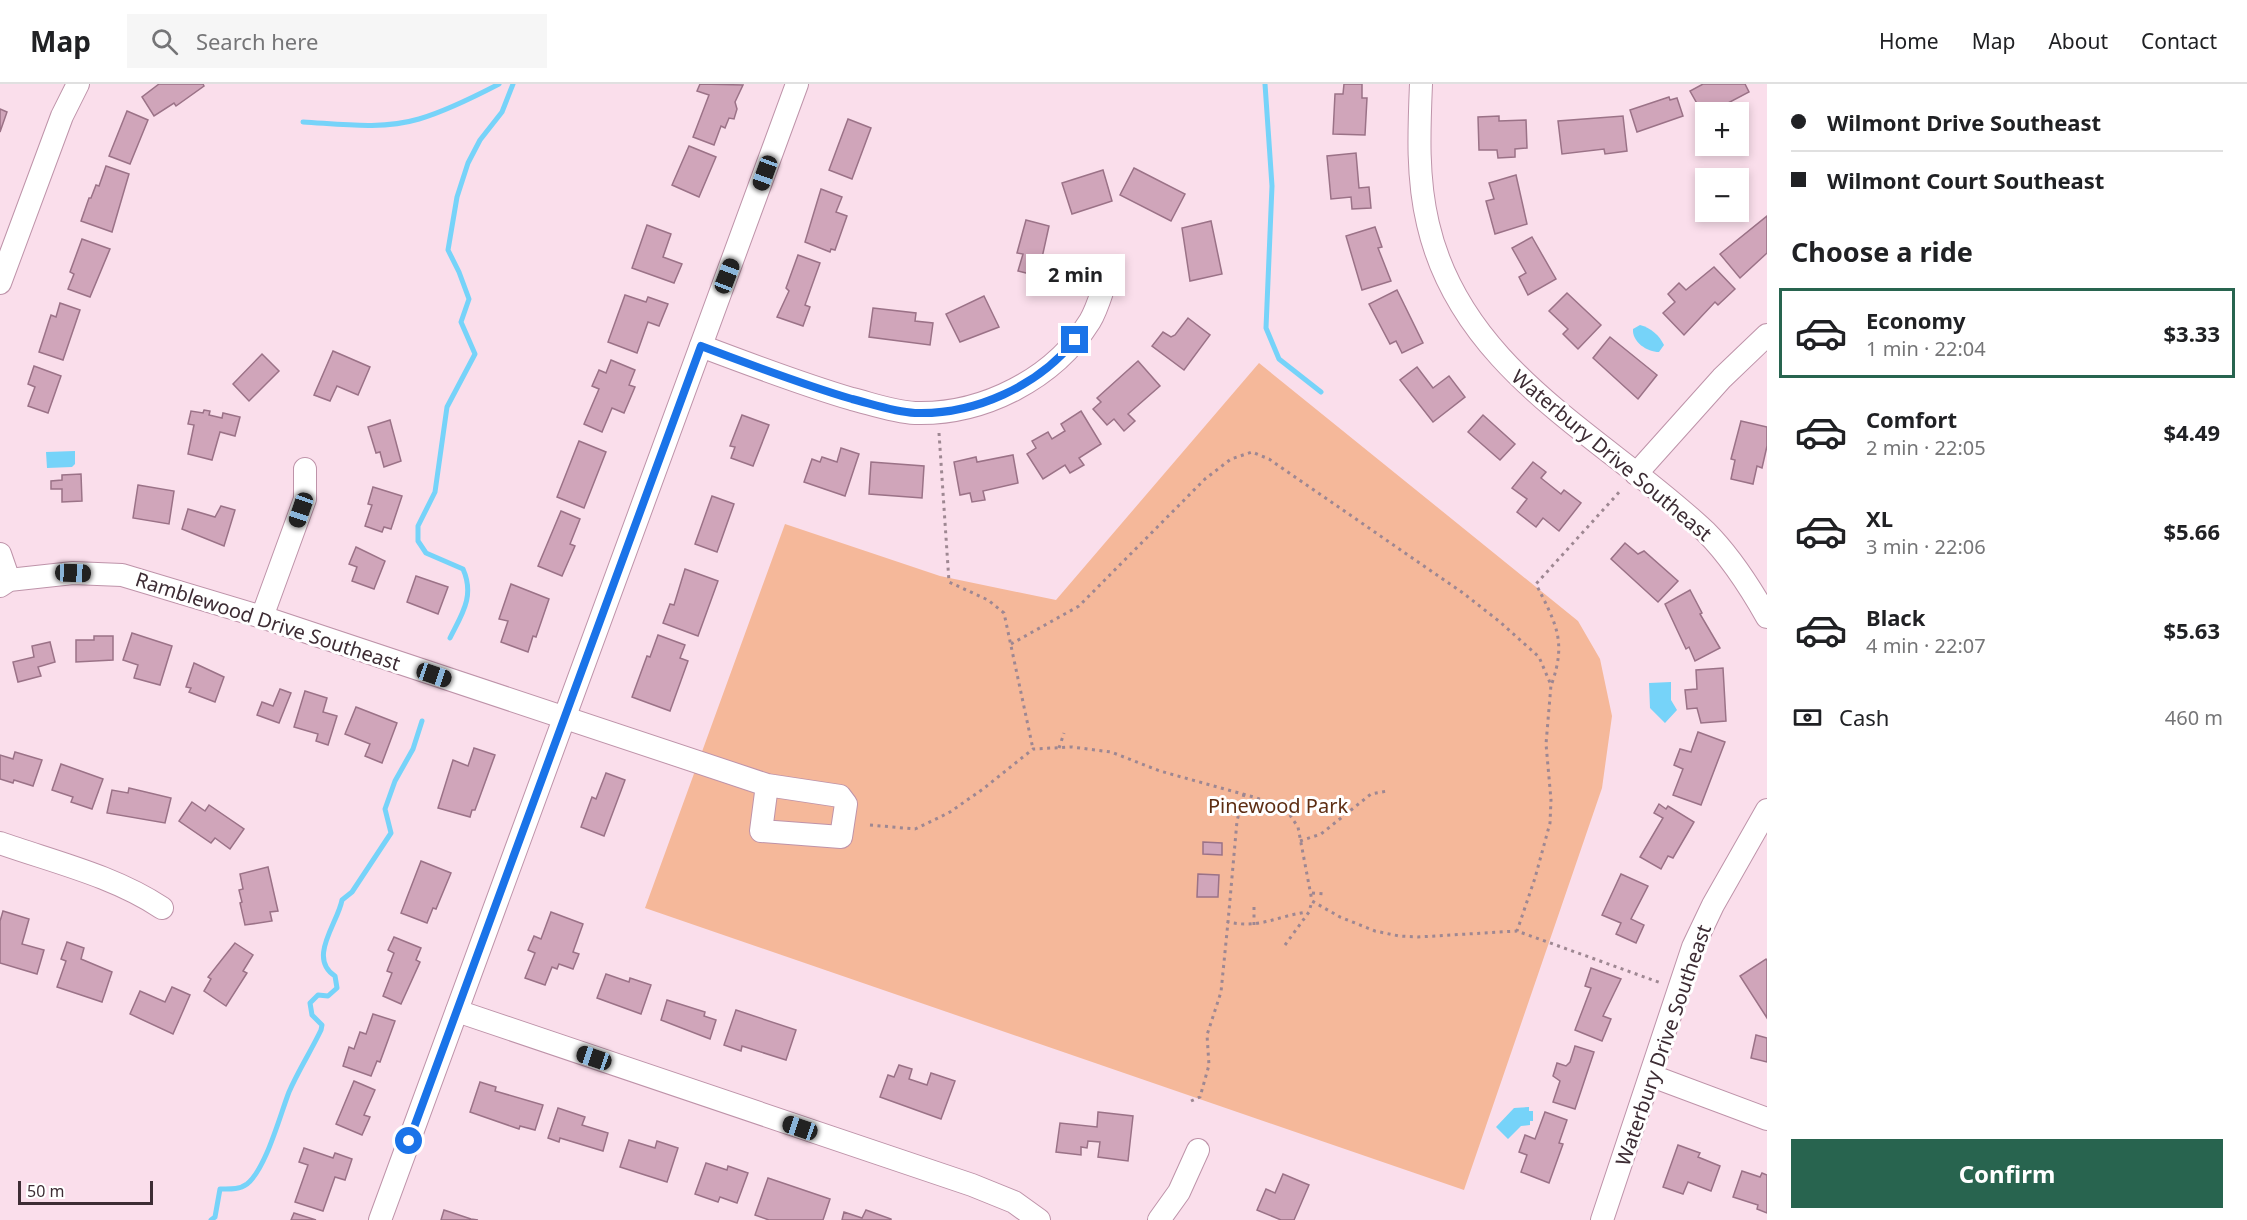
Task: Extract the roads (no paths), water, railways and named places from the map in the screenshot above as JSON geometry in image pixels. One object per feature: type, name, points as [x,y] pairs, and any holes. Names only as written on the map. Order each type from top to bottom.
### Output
[{"type":"street","points":[[0,283],[41,171],[78,84]]},
{"type":"street","points":[[380,1220],[797,84]]},
{"type":"street","name":"Waterbury Drive Southeast","points":[[1421,84],[1419,130],[1422,196],[1432,240],[1444,274],[1460,304],[1487,345],[1528,387],[1707,533],[1744,579],[1767,617]]},
{"type":"street","points":[[701,346],[831,393],[873,405],[914,413],[961,408],[1011,392],[1060,359],[1090,321],[1108,275]]},
{"type":"street","points":[[1636,474],[1722,378],[1767,335]]},
{"type":"street","points":[[262,616],[305,499],[305,470]]},
{"type":"street","points":[[0,554],[5,583]]},
{"type":"street","name":"Ramblewood Drive Southeast","points":[[5,583],[73,573],[122,575],[262,616],[767,785]]},
{"type":"street","name":"Waterbury Drive Southeast","points":[[1602,1220],[1652,1076],[1693,947],[1713,905],[1767,810]]},
{"type":"street","points":[[0,843],[105,879],[139,893],[162,908]]},
{"type":"street","points":[[457,1011],[972,1185],[1014,1202],[1039,1220]]},
{"type":"street","points":[[1652,1076],[1767,1119]]},
{"type":"street","points":[[1159,1220],[1179,1192],[1198,1150]]},
{"type":"water","points":[[1640,325],[1651,330],[1660,338],[1664,345],[1659,352],[1645,348],[1635,338],[1633,329]]},
{"type":"water","points":[[75,451],[75,464],[72,467],[47,468],[46,452]]},
{"type":"water","points":[[1671,682],[1671,700],[1677,710],[1665,723],[1650,708],[1649,683]]},
{"type":"water","points":[[1529,1107],[1529,1111],[1533,1111],[1533,1121],[1530,1121],[1530,1125],[1521,1126],[1508,1139],[1496,1127],[1514,1108]]},
{"type":"waterway","points":[[303,122],[361,125],[405,122],[450,108],[499,84]]},
{"type":"waterway","points":[[450,638],[466,605],[468,588],[463,569],[426,553],[418,541],[418,526],[435,492],[447,407],[475,354],[461,322],[469,299],[448,250],[457,197],[468,163],[480,140],[502,112],[513,84]]},
{"type":"waterway","points":[[1265,84],[1272,186],[1266,328],[1279,359],[1321,392]]},
{"type":"waterway","points":[[211,1220],[215,1217],[220,1189],[244,1186],[254,1177],[260,1167],[296,1076],[321,1030],[322,1025],[312,1015],[310,1003],[318,995],[328,996],[337,988],[335,976],[327,969],[324,960],[326,940],[342,900],[352,892],[391,833],[385,809],[395,781],[413,749],[422,721]]},
{"type":"park label","name":"Pinewood Park","points":[[1278,805]]}]
